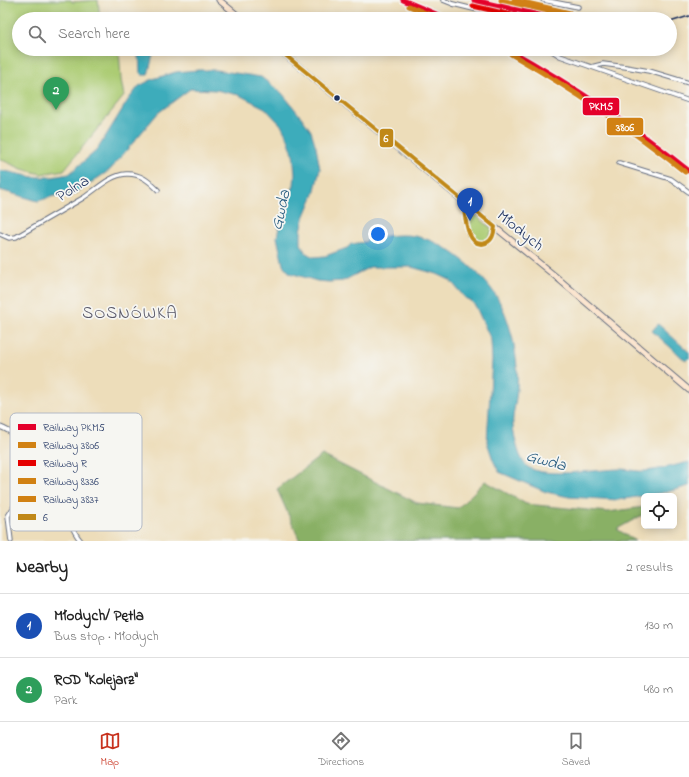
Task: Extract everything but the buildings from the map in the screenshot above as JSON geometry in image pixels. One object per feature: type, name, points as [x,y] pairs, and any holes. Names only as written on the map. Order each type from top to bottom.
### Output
[{"type":"street","points":[[219,0],[234,12]]},
{"type":"street","points":[[443,0],[486,12]]},
{"type":"street","points":[[543,0],[578,7]]},
{"type":"street","name":"Młodych","points":[[286,56],[463,202],[573,290],[689,390]]},
{"type":"street","points":[[560,56],[689,101]]},
{"type":"street","points":[[591,67],[603,64],[626,67],[689,83]]},
{"type":"street","points":[[619,163],[671,179],[679,183],[689,192]]},
{"type":"street","name":"Polna","points":[[0,234],[9,238],[16,237],[85,197],[109,180],[121,175],[131,174],[140,176],[148,180],[158,190]]},
{"type":"street","points":[[463,202],[469,234],[472,240],[478,244],[487,243],[493,237],[495,227]]},
{"type":"street","points":[[0,427],[10,433]]},
{"type":"street","points":[[10,512],[8,516],[11,541]]},
{"type":"street","points":[[75,531],[82,541]]},
{"type":"green space","points":[[0,0],[71,0],[72,2],[98,0],[99,12],[12,12],[12,56],[119,56],[124,96],[64,170],[41,174],[22,169],[0,159]]},
{"type":"green space","points":[[469,210],[492,230],[489,238],[485,241],[478,241],[471,236],[469,225],[471,223],[468,216]]},
{"type":"green space","points":[[322,455],[417,503],[458,508],[485,481],[526,504],[608,512],[641,507],[641,516],[617,529],[635,541],[300,541],[277,489]]},
{"type":"water","points":[[139,56],[153,56],[148,75],[142,75],[140,73]]},
{"type":"water","points":[[216,70],[261,77],[282,93],[302,118],[311,131],[320,169],[314,194],[304,218],[301,231],[301,244],[306,253],[314,257],[325,256],[347,248],[351,244],[365,242],[369,238],[408,235],[430,240],[453,253],[484,280],[492,289],[502,306],[511,333],[515,351],[517,377],[513,426],[520,454],[528,467],[536,471],[559,473],[621,469],[642,471],[661,469],[689,462],[689,486],[661,493],[641,493],[641,496],[618,500],[569,497],[546,492],[499,472],[487,442],[492,360],[491,340],[476,307],[471,301],[465,298],[450,280],[437,274],[411,267],[370,267],[343,281],[329,282],[317,281],[290,273],[283,265],[277,237],[281,218],[294,185],[295,174],[293,153],[281,125],[265,108],[239,95],[216,90],[190,89],[158,113],[110,170],[74,194],[54,196],[38,201],[0,190],[0,170],[33,177],[52,177],[69,174],[97,150],[128,100],[139,86],[153,79],[176,72]]},
{"type":"water","points":[[658,324],[689,352],[689,358],[686,361],[652,331]]},
{"type":"railway","points":[[561,11],[565,12]]},
{"type":"railway","points":[[677,20],[689,16]]},
{"type":"rail line","name":"PKM5","points":[[403,0],[431,12]]},
{"type":"rail line","name":"PKM5","points":[[474,0],[526,12]]},
{"type":"rail line","name":"8336","points":[[501,0],[553,12]]},
{"type":"rail line","name":"3837","points":[[514,0],[566,12]]},
{"type":"rail line","name":"3806","points":[[409,6],[423,12]]},
{"type":"rail line","name":"R","points":[[473,6],[499,12]]},
{"type":"rail line","name":"3806","points":[[514,56],[600,110],[685,172]]},
{"type":"rail line","name":"PKM5","points":[[520,56],[601,106],[689,171]]},
{"type":"transit line","name":"6","points":[[287,56],[495,227]]},
{"type":"transit line","name":"6","points":[[463,202],[468,230],[474,241],[479,244],[488,242],[493,236],[495,227]]},
{"type":"place","name":"ROD \"Kolejarz\"","points":[[56,110]]},
{"type":"place","name":"Młodych/ Pętla","points":[[470,221]]},
{"type":"district","name":"SOSNÓWKA","points":[[130,313]]},
{"type":"water label","name":"Gwda","points":[[281,210]]},
{"type":"water label","name":"Gwda","points":[[546,461]]}]
